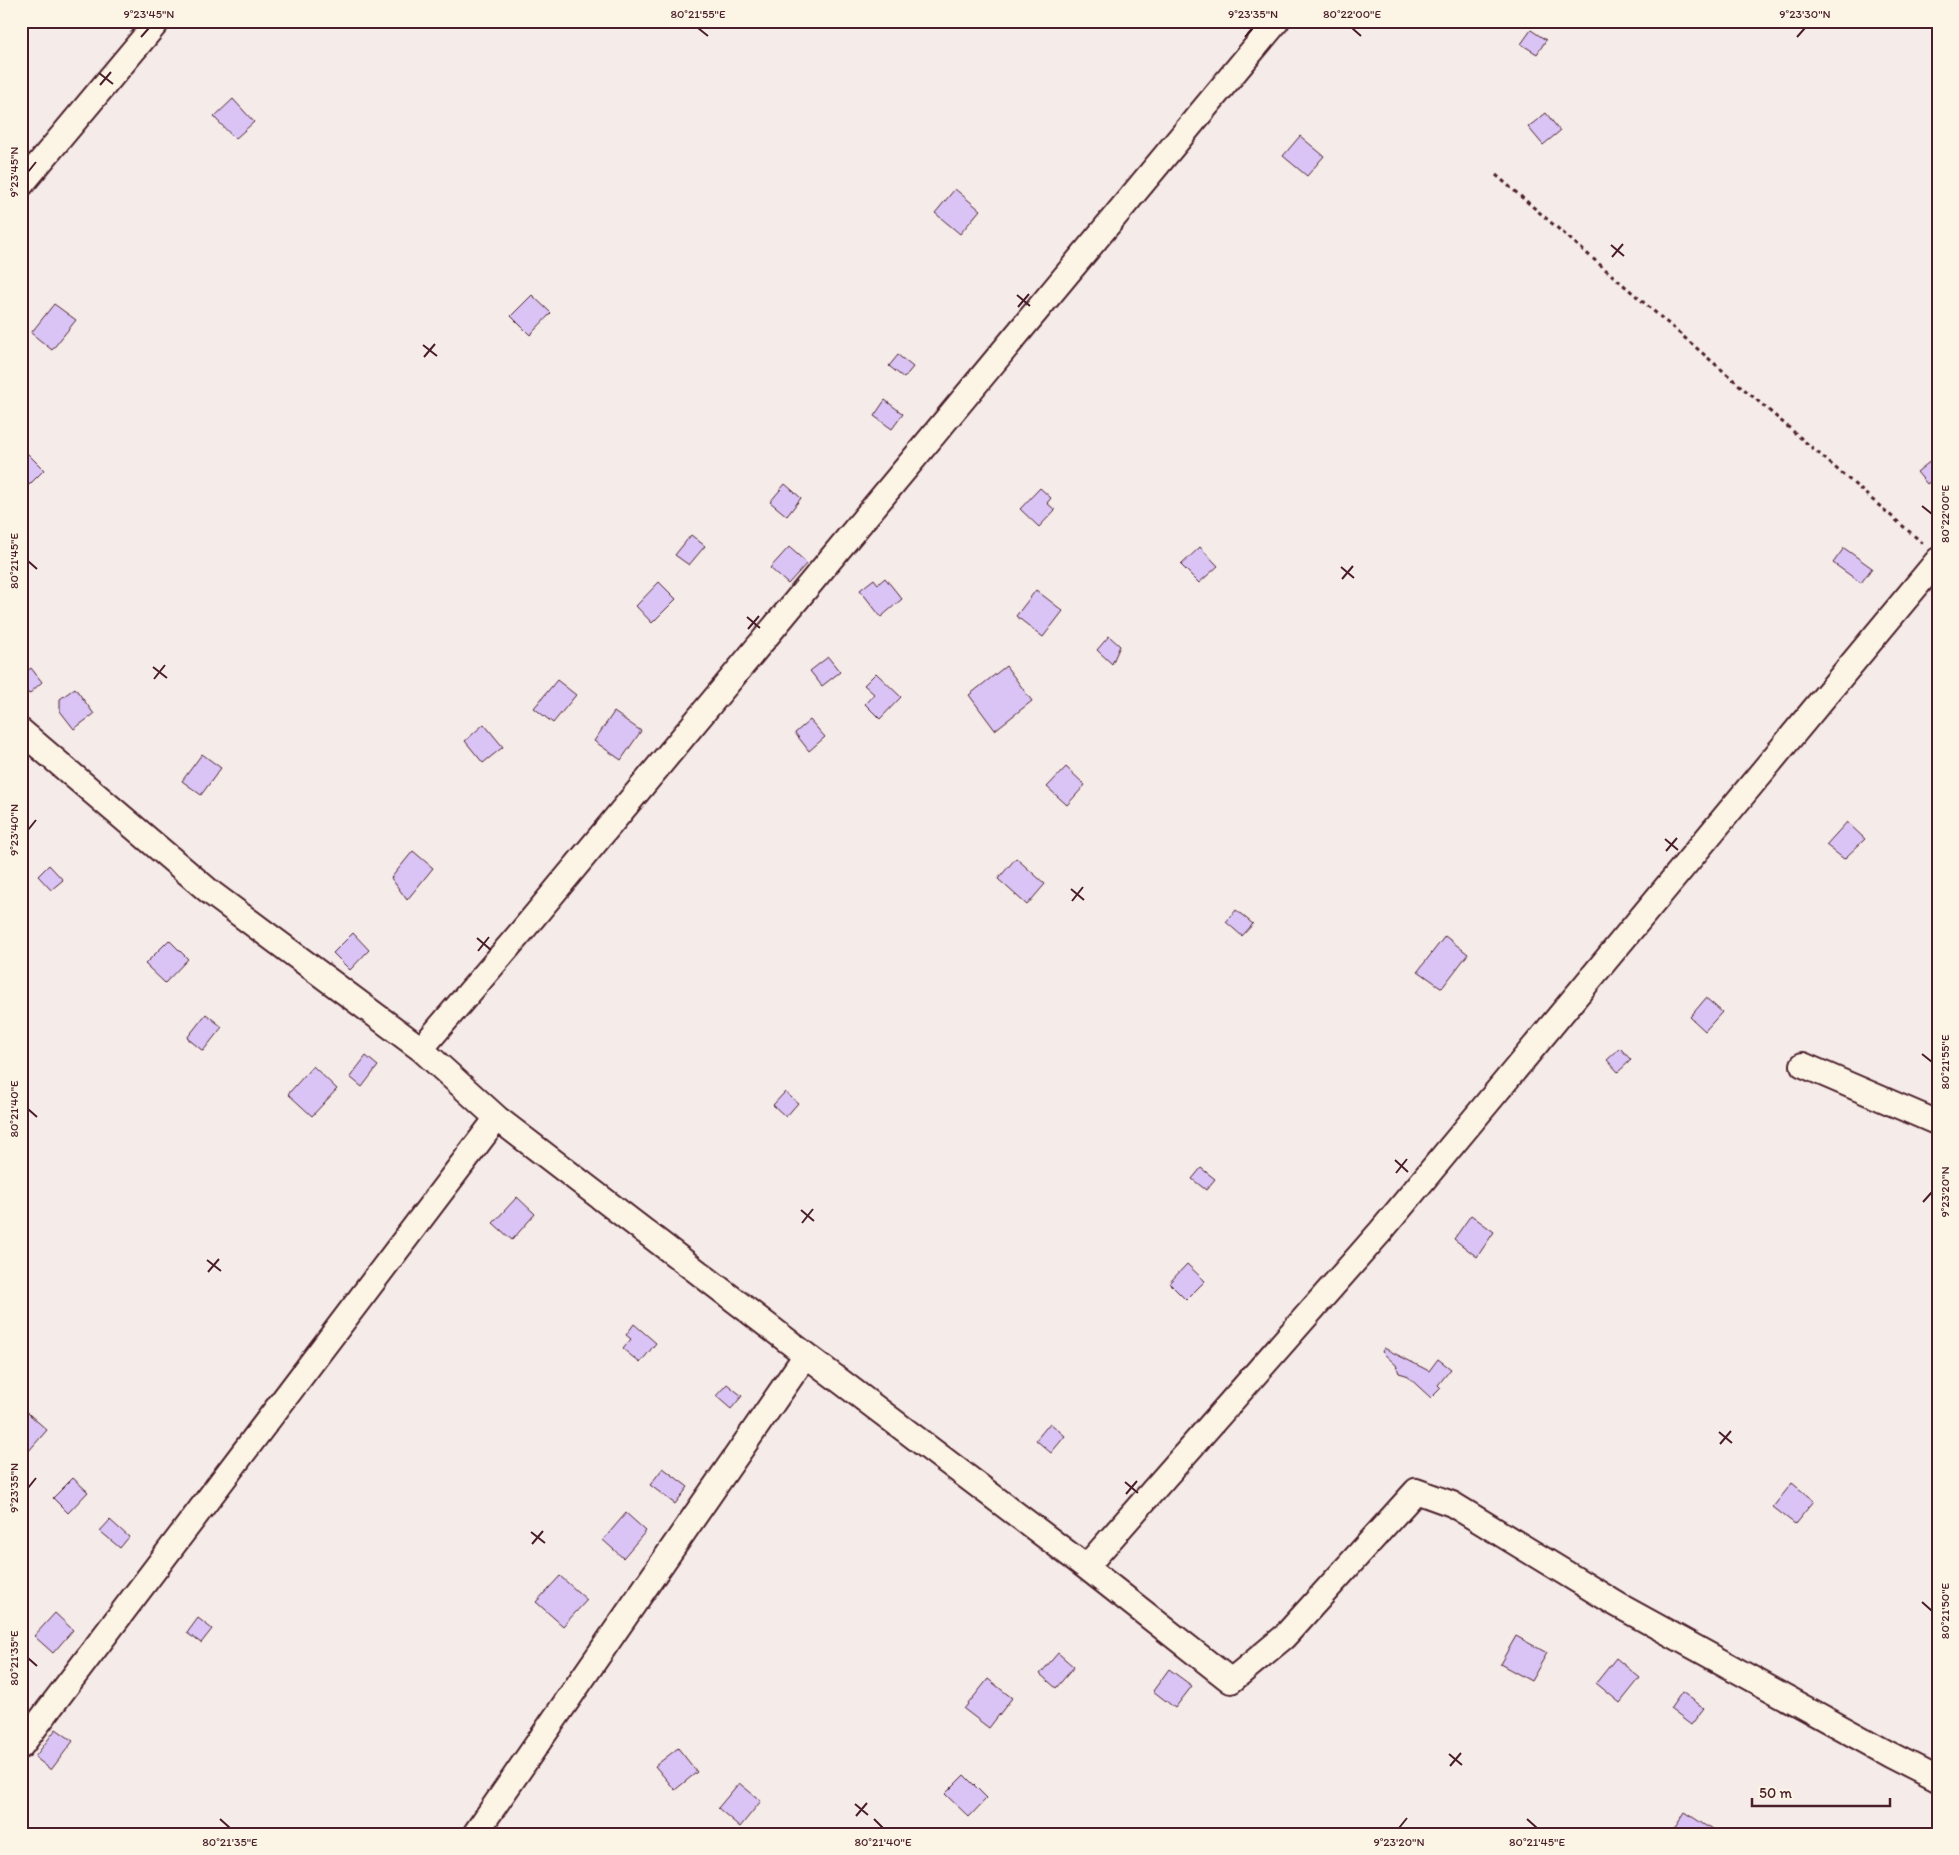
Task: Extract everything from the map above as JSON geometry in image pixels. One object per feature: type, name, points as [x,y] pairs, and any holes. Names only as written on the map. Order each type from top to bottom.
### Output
[{"type":"street","points":[[21,185],[158,21]]},
{"type":"street","points":[[421,1049],[522,931],[1277,21]]},
{"type":"street","points":[[1086,1567],[1381,1231],[1934,555]]},
{"type":"street","points":[[21,731],[210,892],[421,1049],[497,1118],[1086,1567],[1231,1681],[1284,1637],[1416,1491],[1452,1504],[1618,1605],[1938,1779]]},
{"type":"street","points":[[1803,1065],[1938,1123]]},
{"type":"street","points":[[21,1746],[497,1118]]},
{"type":"street","points":[[475,1834],[806,1355]]},
{"type":"path","points":[[1496,175],[1934,555]]},
{"type":"building","points":[[1531,30],[1546,40],[1537,54],[1521,44]]},
{"type":"building","points":[[233,99],[254,122],[235,139],[214,117]]},
{"type":"building","points":[[1546,113],[1560,131],[1543,145],[1528,127]]},
{"type":"building","points":[[1300,136],[1324,156],[1307,176],[1283,156]]},
{"type":"building","points":[[955,189],[980,210],[960,234],[935,213]]},
{"type":"building","points":[[532,295],[551,313],[530,335],[511,316]]},
{"type":"building","points":[[54,304],[76,320],[52,350],[31,333]]},
{"type":"building","points":[[898,355],[913,367],[904,378],[889,366]]},
{"type":"building","points":[[885,400],[903,414],[892,429],[874,416]]},
{"type":"building","points":[[21,447],[44,470],[29,485],[21,477]]},
{"type":"building","points":[[1938,455],[1938,475],[1927,484],[1917,472]]},
{"type":"building","points":[[785,484],[801,498],[787,516],[770,502]]},
{"type":"building","points":[[1040,488],[1051,498],[1047,503],[1055,510],[1039,527],[1020,509]]},
{"type":"building","points":[[691,535],[705,546],[689,565],[675,555]]},
{"type":"building","points":[[789,547],[807,563],[788,584],[770,568]]},
{"type":"building","points":[[1200,547],[1218,566],[1199,583],[1181,565]]},
{"type":"building","points":[[1844,548],[1872,568],[1861,583],[1833,563]]},
{"type":"building","points":[[885,578],[902,599],[881,617],[860,590],[874,579],[878,584]]},
{"type":"building","points":[[659,582],[676,599],[652,623],[636,606]]},
{"type":"building","points":[[1036,590],[1063,611],[1043,637],[1016,616]]},
{"type":"building","points":[[1109,636],[1120,646],[1112,664],[1097,650]]},
{"type":"building","points":[[828,657],[840,672],[822,686],[810,671]]},
{"type":"building","points":[[1006,666],[1032,701],[995,730],[969,695]]},
{"type":"building","points":[[31,668],[42,682],[29,694],[21,685],[21,676]]},
{"type":"building","points":[[876,673],[901,697],[880,719],[865,704],[874,694],[864,685]]},
{"type":"building","points":[[557,680],[576,695],[553,723],[534,708]]},
{"type":"building","points":[[75,688],[94,714],[74,729],[60,711],[60,699]]},
{"type":"building","points":[[614,712],[641,731],[621,760],[594,741]]},
{"type":"building","points":[[810,720],[825,737],[809,751],[795,733]]},
{"type":"building","points":[[484,724],[503,747],[483,763],[465,741]]},
{"type":"building","points":[[202,754],[221,768],[201,795],[182,781]]},
{"type":"building","points":[[1066,767],[1085,785],[1067,805],[1047,787]]},
{"type":"building","points":[[1847,822],[1865,839],[1844,859],[1826,845]]},
{"type":"building","points":[[413,851],[433,868],[407,900],[391,878]]},
{"type":"building","points":[[1016,858],[1045,884],[1027,905],[998,879]]},
{"type":"building","points":[[49,865],[63,880],[51,890],[38,876]]},
{"type":"building","points":[[1236,910],[1253,924],[1242,936],[1226,922]]},
{"type":"building","points":[[353,933],[369,950],[350,970],[333,953]]},
{"type":"building","points":[[1445,936],[1468,954],[1442,988],[1418,971]]},
{"type":"building","points":[[169,940],[188,959],[165,983],[145,964]]},
{"type":"building","points":[[1706,998],[1722,1012],[1705,1031],[1690,1017]]},
{"type":"building","points":[[206,1014],[222,1027],[203,1051],[187,1038]]},
{"type":"building","points":[[1620,1048],[1631,1060],[1618,1072],[1607,1060]]},
{"type":"building","points":[[366,1056],[378,1066],[362,1087],[350,1077]]},
{"type":"building","points":[[313,1066],[337,1089],[312,1116],[288,1094]]},
{"type":"building","points":[[785,1092],[798,1103],[786,1117],[773,1105]]},
{"type":"building","points":[[1201,1168],[1215,1179],[1206,1190],[1192,1179]]},
{"type":"building","points":[[517,1197],[535,1214],[512,1240],[493,1223]]},
{"type":"building","points":[[1471,1215],[1494,1232],[1477,1257],[1454,1239]]},
{"type":"building","points":[[1187,1264],[1205,1281],[1186,1300],[1169,1283]]},
{"type":"building","points":[[634,1324],[656,1343],[640,1363],[623,1349],[631,1339],[626,1335]]},
{"type":"building","points":[[1384,1348],[1429,1371],[1438,1359],[1451,1369],[1438,1385],[1441,1388],[1431,1398],[1406,1375],[1399,1373],[1396,1365],[1382,1352]]},
{"type":"building","points":[[727,1384],[742,1396],[731,1409],[716,1396]]},
{"type":"building","points":[[21,1407],[47,1430],[21,1460]]},
{"type":"building","points":[[1050,1423],[1065,1436],[1051,1453],[1036,1440]]},
{"type":"building","points":[[663,1468],[688,1487],[675,1504],[650,1485]]},
{"type":"building","points":[[73,1478],[88,1492],[68,1513],[53,1498]]},
{"type":"building","points":[[1792,1483],[1814,1501],[1795,1524],[1773,1507]]},
{"type":"building","points":[[626,1513],[646,1531],[623,1558],[603,1540]]},
{"type":"building","points":[[110,1520],[129,1537],[120,1548],[100,1531]]},
{"type":"building","points":[[560,1576],[587,1600],[563,1626],[536,1602]]},
{"type":"building","points":[[55,1613],[73,1630],[53,1653],[34,1636]]},
{"type":"building","points":[[198,1618],[212,1629],[201,1643],[187,1633]]},
{"type":"building","points":[[1516,1636],[1547,1653],[1531,1681],[1500,1664]]},
{"type":"building","points":[[1058,1653],[1074,1667],[1056,1688],[1040,1674]]},
{"type":"building","points":[[1616,1658],[1640,1678],[1620,1703],[1596,1683]]},
{"type":"building","points":[[1169,1669],[1192,1686],[1175,1708],[1153,1691]]},
{"type":"building","points":[[988,1679],[1012,1698],[989,1728],[964,1709]]},
{"type":"building","points":[[1682,1692],[1704,1708],[1691,1725],[1670,1709]]},
{"type":"building","points":[[56,1729],[73,1741],[51,1770],[35,1757]]},
{"type":"building","points":[[678,1748],[697,1772],[675,1790],[655,1766]]},
{"type":"building","points":[[964,1775],[987,1798],[969,1817],[945,1794]]},
{"type":"building","points":[[739,1783],[761,1801],[740,1827],[718,1808]]},
{"type":"building","points":[[1685,1812],[1718,1834],[1671,1834]]}]
